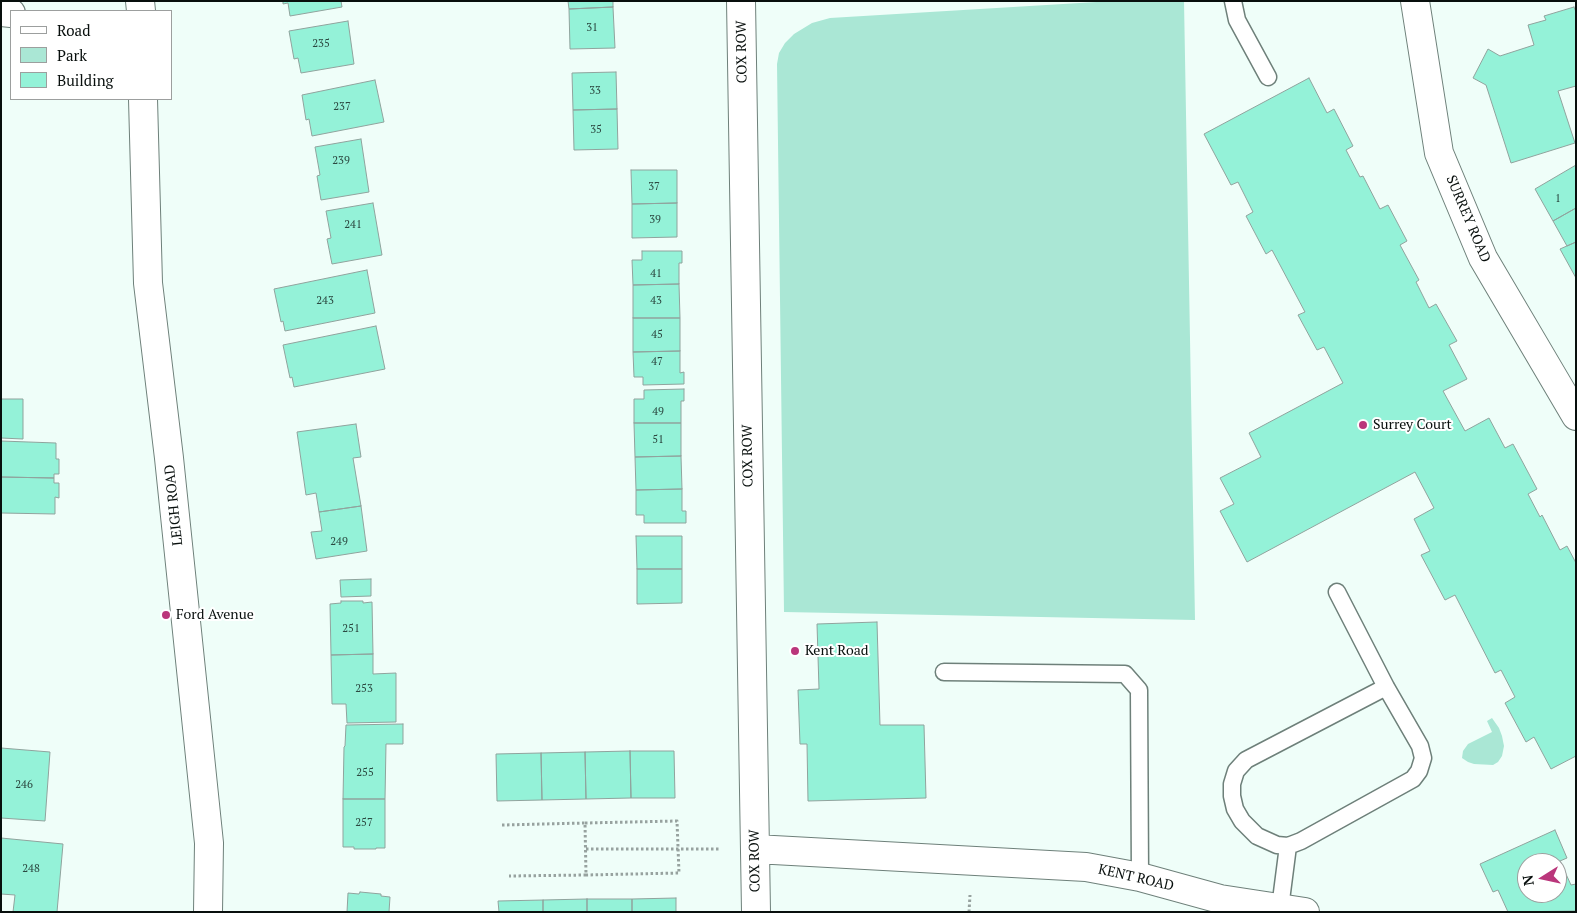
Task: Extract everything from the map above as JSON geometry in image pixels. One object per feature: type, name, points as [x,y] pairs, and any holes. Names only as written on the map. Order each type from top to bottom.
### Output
[{"type":"street","name":"COX ROW","points":[[741,1],[756,912]]},
{"type":"street","name":"SURREY ROAD","points":[[1415,1],[1439,153],[1484,258],[1576,416]]},
{"type":"street","name":"LEIGH ROAD","points":[[144,100],[148,283],[169,458],[209,843],[208,912]]},
{"type":"street","name":"KENT ROAD","points":[[755,849],[1086,867],[1140,877],[1220,899],[1292,910]]},
{"type":"lane","points":[[1233,1],[1237,20],[1268,78]]},
{"type":"lane","points":[[1337,592],[1420,746],[1423,758],[1420,771],[1413,779],[1301,841],[1288,846],[1277,845],[1257,836],[1242,821],[1235,809],[1232,784],[1236,771],[1246,760],[1386,686]]},
{"type":"lane","points":[[944,672],[1124,674],[1139,690],[1140,877]]},
{"type":"lane","points":[[1288,846],[1292,910]]},
{"type":"path","points":[[502,825],[677,821],[679,873],[509,876]]},
{"type":"path","points":[[585,823],[586,875]]},
{"type":"path","points":[[586,849],[755,849]]},
{"type":"green space","points":[[1113,1],[1184,1],[1195,620],[784,612],[777,64],[779,53],[794,34],[812,23],[830,18]]},
{"type":"green space","points":[[1492,718],[1502,736],[1504,746],[1502,756],[1493,765],[1468,762],[1462,758],[1463,751],[1468,744],[1492,732],[1487,721]]},
{"type":"building","points":[[283,1],[341,1],[342,7],[290,16],[288,3],[283,4]]},
{"type":"building","points":[[568,1],[613,1],[613,7],[569,9]]},
{"type":"building","points":[[613,7],[615,48],[570,49],[569,9]]},
{"type":"building","points":[[1574,7],[1576,12],[1576,86],[1558,91],[1575,143],[1511,163],[1486,85],[1473,78],[1488,49],[1500,56],[1534,45],[1528,25],[1546,20],[1544,16]]},
{"type":"building","points":[[348,21],[354,64],[301,73],[298,58],[294,59],[289,31]]},
{"type":"building","points":[[616,72],[617,109],[573,110],[572,73]]},
{"type":"building","name":"Surrey Court","points":[[1309,78],[1327,113],[1334,109],[1353,146],[1346,150],[1360,177],[1363,176],[1380,209],[1388,205],[1407,241],[1400,245],[1419,280],[1416,282],[1429,308],[1436,304],[1457,341],[1449,345],[1467,379],[1443,391],[1465,431],[1489,418],[1505,448],[1513,444],[1537,489],[1528,494],[1540,517],[1542,515],[1560,550],[1567,546],[1576,563],[1576,756],[1551,769],[1534,737],[1526,742],[1505,703],[1515,697],[1501,670],[1495,673],[1455,595],[1445,600],[1421,555],[1430,551],[1414,519],[1434,508],[1415,472],[1247,562],[1220,511],[1234,504],[1220,478],[1261,457],[1249,433],[1343,383],[1324,347],[1317,350],[1298,315],[1305,312],[1272,250],[1266,254],[1246,216],[1253,212],[1238,182],[1231,185],[1204,134]]},
{"type":"building","points":[[375,80],[384,122],[312,136],[309,119],[306,120],[302,95]]},
{"type":"building","points":[[617,109],[618,149],[574,150],[573,110]]},
{"type":"building","points":[[361,139],[369,192],[321,200],[317,176],[320,175],[315,147]]},
{"type":"building","points":[[1576,165],[1576,208],[1553,221],[1535,189]]},
{"type":"building","points":[[631,170],[677,170],[677,203],[632,204]]},
{"type":"building","points":[[373,203],[382,255],[332,264],[327,239],[331,238],[326,211]]},
{"type":"building","points":[[677,203],[677,237],[632,238],[632,204]]},
{"type":"building","points":[[1576,208],[1576,242],[1567,246],[1553,221]]},
{"type":"building","points":[[1576,242],[1576,278],[1560,249]]},
{"type":"building","points":[[642,251],[682,251],[682,263],[679,263],[679,284],[633,285],[632,260],[642,260]]},
{"type":"building","points":[[367,270],[375,313],[285,331],[283,321],[281,322],[274,289]]},
{"type":"building","points":[[679,284],[680,318],[633,318],[633,285]]},
{"type":"building","points":[[633,318],[680,318],[680,351],[633,352]]},
{"type":"building","points":[[376,326],[385,369],[294,387],[292,377],[290,378],[283,345]]},
{"type":"building","points":[[680,351],[680,373],[684,372],[684,384],[643,385],[643,377],[634,377],[633,352]]},
{"type":"building","points":[[684,389],[684,401],[681,401],[681,423],[634,423],[634,399],[644,399],[644,390]]},
{"type":"building","points":[[1,399],[23,399],[23,439],[1,438]]},
{"type":"building","points":[[634,423],[681,423],[681,456],[635,457]]},
{"type":"building","points":[[356,424],[361,457],[353,458],[361,506],[319,512],[316,493],[306,495],[297,432]]},
{"type":"building","points":[[1,441],[56,443],[56,459],[59,459],[59,474],[54,474],[54,478],[1,477]]},
{"type":"building","points":[[681,456],[682,489],[636,490],[635,457]]},
{"type":"building","points":[[1,477],[54,478],[54,483],[59,483],[59,498],[55,497],[55,514],[1,513]]},
{"type":"building","points":[[682,489],[682,511],[686,511],[686,523],[644,523],[644,515],[636,515],[636,490]]},
{"type":"building","points":[[361,506],[367,551],[316,559],[311,532],[322,531],[319,512]]},
{"type":"building","points":[[636,536],[682,536],[682,569],[637,569]]},
{"type":"building","points":[[637,569],[682,569],[682,603],[637,604]]},
{"type":"building","points":[[371,579],[371,596],[341,597],[340,580]]},
{"type":"building","points":[[341,601],[372,602],[373,654],[331,655],[330,604],[341,603]]},
{"type":"building","points":[[877,622],[880,725],[924,725],[926,798],[808,801],[807,744],[800,744],[798,690],[819,689],[817,624]]},
{"type":"building","points":[[373,654],[373,674],[396,673],[396,722],[347,723],[346,704],[332,704],[331,655]]},
{"type":"building","points":[[403,724],[403,744],[386,744],[385,799],[343,799],[346,725]]},
{"type":"building","points":[[1,748],[50,752],[45,821],[1,818]]},
{"type":"building","points":[[630,751],[674,751],[675,798],[631,798]]},
{"type":"building","points":[[630,751],[631,798],[586,799],[585,752]]},
{"type":"building","points":[[585,752],[586,799],[542,800],[541,753]]},
{"type":"building","points":[[541,753],[542,800],[497,801],[496,754]]},
{"type":"building","points":[[343,799],[385,799],[385,848],[354,849],[354,847],[343,847]]},
{"type":"building","points":[[1555,830],[1565,853],[1517,853],[1517,903],[1567,903],[1567,876],[1571,885],[1576,884],[1576,911],[1508,912],[1498,890],[1493,892],[1480,864]]},
{"type":"building","points":[[1,838],[63,844],[57,912],[13,912],[15,895],[1,894]]},
{"type":"building","points":[[360,892],[390,897],[389,912],[347,912],[348,893],[359,894]]},
{"type":"building","points":[[676,898],[676,912],[632,912],[632,899]]},
{"type":"building","points":[[587,899],[587,912],[543,912],[543,900]]},
{"type":"building","points":[[587,899],[632,899],[632,912],[587,912]]},
{"type":"building","points":[[543,900],[543,912],[499,912],[498,901]]},
{"type":"place","name":"Surrey Court","points":[[1363,425]]},
{"type":"place","name":"Ford Avenue","points":[[166,615]]},
{"type":"place","name":"Kent Road","points":[[795,651]]}]
